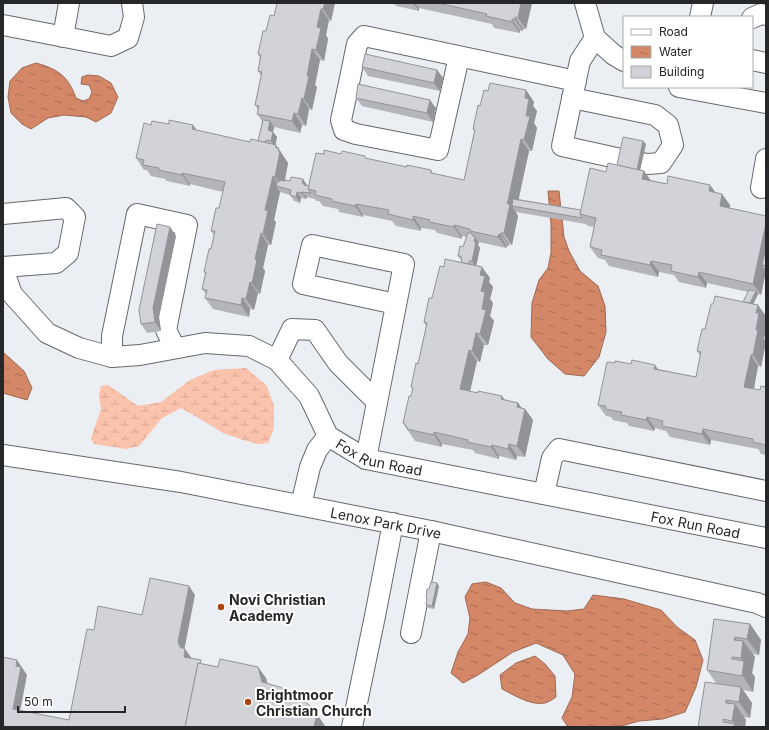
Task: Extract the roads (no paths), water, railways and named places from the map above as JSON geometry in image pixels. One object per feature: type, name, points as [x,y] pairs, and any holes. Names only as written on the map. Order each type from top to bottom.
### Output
[{"type":"street","points":[[63,37],[69,3]]},
{"type":"street","points":[[3,25],[111,46],[128,38],[134,18],[132,3]]},
{"type":"street","points":[[585,3],[595,38],[614,55],[623,60]]},
{"type":"street","points":[[700,16],[703,3]]},
{"type":"street","points":[[753,18],[761,14],[766,15]]},
{"type":"street","points":[[459,57],[440,102],[438,150],[356,134],[344,130],[341,120],[356,84],[357,44],[364,36],[459,57],[574,89],[655,115],[668,125],[674,146],[661,163],[642,163]]},
{"type":"street","points":[[595,38],[580,61],[562,146],[621,159]]},
{"type":"street","points":[[753,60],[766,63]]},
{"type":"street","points":[[689,88],[766,103]]},
{"type":"street","points":[[761,188],[766,159]]},
{"type":"street","points":[[3,214],[66,208],[75,217],[68,253],[56,262],[3,268]]},
{"type":"street","points":[[112,357],[112,336],[137,214],[187,225],[166,330],[175,348]]},
{"type":"street","points":[[366,459],[404,264],[312,245],[303,284],[396,304]]},
{"type":"street","name":"Fox Run Road","points":[[3,268],[7,293],[47,334],[79,348],[112,357],[140,355],[205,343],[249,346],[277,360],[309,396],[328,436],[366,459],[766,538]]},
{"type":"street","points":[[277,360],[292,329],[315,330],[338,363],[376,402]]},
{"type":"street","points":[[301,505],[310,467],[317,450],[328,436]]},
{"type":"street","points":[[544,494],[552,458],[559,450],[766,491]]},
{"type":"street","name":"Lenox Park Drive","points":[[3,455],[181,482],[393,523],[757,603],[766,607]]},
{"type":"street","points":[[352,727],[393,523]]},
{"type":"street","points":[[411,633],[431,531]]},
{"type":"water","points":[[36,63],[61,74],[73,90],[76,98],[83,101],[89,99],[92,92],[89,85],[81,84],[82,77],[88,75],[99,76],[111,83],[118,97],[111,113],[96,122],[86,117],[64,115],[48,118],[31,129],[22,124],[11,113],[8,97],[10,81],[22,68]]},
{"type":"water","points":[[548,191],[559,191],[564,237],[569,251],[580,271],[598,286],[605,306],[606,332],[599,357],[584,376],[565,374],[548,359],[531,337],[532,303],[539,280],[548,268],[551,253],[551,224]]},
{"type":"water","points":[[3,352],[24,371],[32,388],[27,400],[3,393]]},
{"type":"water","points":[[486,582],[501,588],[515,603],[532,609],[567,611],[584,609],[593,595],[624,599],[661,610],[677,627],[695,640],[703,660],[696,687],[685,712],[663,719],[639,721],[618,727],[568,727],[562,718],[572,697],[575,674],[563,655],[536,643],[513,652],[463,683],[451,673],[458,652],[468,634],[470,618],[465,597],[472,584]]},
{"type":"water","points":[[535,656],[545,664],[555,676],[556,697],[540,704],[517,697],[502,689],[500,675],[516,663]]},
{"type":"place","name":"Novi Christian Academy","points":[[221,607]]},
{"type":"place","name":"Brightmoor Christian Church","points":[[248,702]]}]
